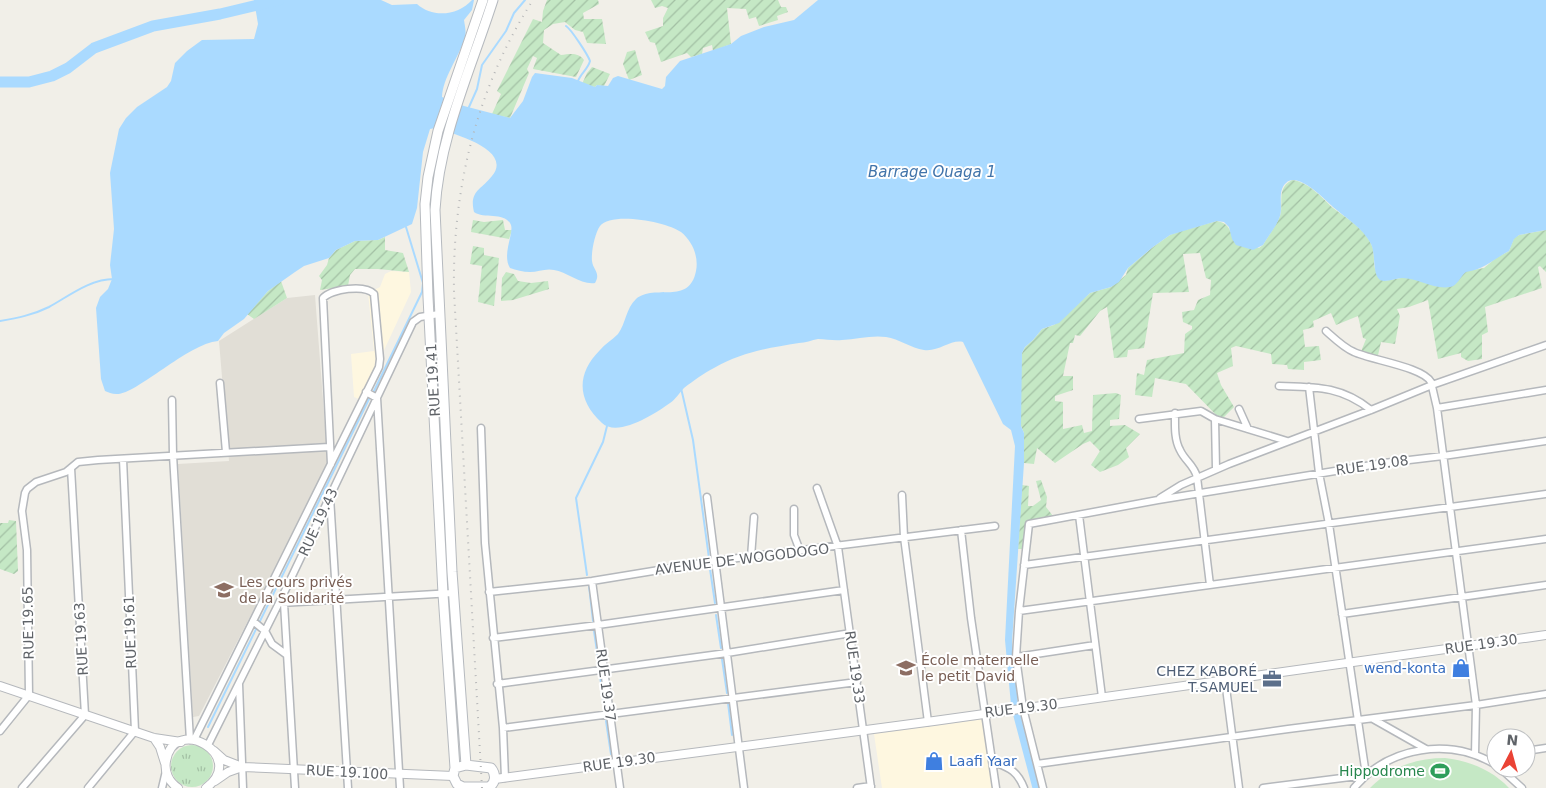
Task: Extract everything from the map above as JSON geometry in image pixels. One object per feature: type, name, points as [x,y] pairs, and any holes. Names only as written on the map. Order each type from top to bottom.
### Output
[{"type":"main road","name":"RUE 19.41","points":[[455,779],[443,594],[425,204],[428,176],[438,131],[483,0]]},
{"type":"main road","name":"RUE 19.41","points":[[466,765],[453,593],[435,210],[437,181],[448,134],[493,0]]},
{"type":"main road","points":[[466,765],[491,768],[494,771],[494,783],[489,787],[482,788],[463,787],[455,779],[466,765]]},
{"type":"street","points":[[192,740],[253,621],[331,464],[380,363],[374,294],[370,290],[357,289],[331,292],[324,298],[331,464]]},
{"type":"street","name":"RUE 19.43","points":[[211,748],[239,683],[265,631],[282,603],[330,496],[413,322],[420,316],[439,314]]},
{"type":"street","points":[[1326,331],[1354,352],[1415,370],[1429,378],[1432,385],[1437,408],[1476,705],[1475,755]]},
{"type":"street","points":[[1158,500],[1170,490],[1216,469],[1432,385],[1546,345]]},
{"type":"street","points":[[220,383],[226,452]]},
{"type":"street","points":[[1279,386],[1324,388],[1343,394],[1371,410]]},
{"type":"street","points":[[1309,387],[1319,473],[1329,524],[1366,775]]},
{"type":"street","points":[[1437,408],[1546,390]]},
{"type":"street","points":[[366,392],[378,398],[400,788]]},
{"type":"street","points":[[172,400],[192,740]]},
{"type":"street","points":[[1239,409],[1248,429]]},
{"type":"street","points":[[1139,419],[1200,410],[1215,419],[1287,441]]},
{"type":"street","points":[[1175,413],[1179,448],[1195,470],[1197,477],[1210,585]]},
{"type":"street","points":[[1215,419],[1216,469]]},
{"type":"street","points":[[481,428],[485,543],[497,684],[503,728],[505,778]]},
{"type":"street","name":"RUE 19.08","points":[[1199,493],[1384,462],[1443,456],[1546,441]]},
{"type":"street","points":[[71,468],[78,462],[329,447]]},
{"type":"street","name":"RUE 19.61","points":[[123,459],[135,731]]},
{"type":"street","name":"RUE 19.65","points":[[29,695],[27,550],[22,506],[25,493],[30,486],[43,479],[66,472],[71,468]]},
{"type":"street","name":"RUE 19.63","points":[[71,468],[85,715]]},
{"type":"street","points":[[327,472],[338,479]]},
{"type":"street","name":"RUE 19.33","points":[[817,488],[838,547],[871,787]]},
{"type":"street","points":[[1042,788],[1023,708],[1016,656],[1029,524],[1199,493]]},
{"type":"street","points":[[1024,565],[1546,494]]},
{"type":"street","points":[[902,495],[904,537],[928,722]]},
{"type":"street","points":[[330,496],[348,788]]},
{"type":"street","points":[[707,497],[744,788]]},
{"type":"street","points":[[794,509],[794,535],[800,551]]},
{"type":"street","points":[[1079,515],[1102,697]]},
{"type":"street","points":[[750,557],[754,517]]},
{"type":"street","name":"AVENUE DE WOGODOGO","points":[[489,592],[592,581],[714,561],[995,526]]},
{"type":"street","points":[[962,530],[972,618],[996,788]]},
{"type":"street","points":[[1019,611],[1546,539]]},
{"type":"street","name":"RUE 19.37","points":[[592,581],[620,788]]},
{"type":"street","points":[[1342,614],[1546,584]]},
{"type":"street","points":[[494,638],[844,590]]},
{"type":"street","points":[[295,788],[282,603],[453,593]]},
{"type":"street","points":[[253,621],[265,631],[272,644],[287,655]]},
{"type":"street","points":[[497,684],[727,653],[851,633]]},
{"type":"street","name":"RUE 19.30","points":[[494,783],[505,778],[616,762],[928,722],[1546,635]]},
{"type":"street","points":[[1016,656],[1094,645]]},
{"type":"street","points":[[1225,680],[1239,788]]},
{"type":"street","points":[[503,728],[857,682]]},
{"type":"street","points":[[239,683],[243,788]]},
{"type":"street","points":[[0,686],[154,738],[181,742],[192,740]]},
{"type":"street","points":[[1036,764],[1546,694]]},
{"type":"street","points":[[0,731],[29,695]]},
{"type":"street","points":[[22,788],[85,715]]},
{"type":"street","points":[[1373,719],[1426,750]]},
{"type":"street","points":[[88,788],[135,731]]},
{"type":"street","points":[[154,738],[160,747],[171,782],[178,788]]},
{"type":"street","name":"RUE 19.100","points":[[192,740],[211,748],[224,760],[242,767],[455,779]]},
{"type":"street","points":[[162,788],[166,758],[170,750],[181,742]]},
{"type":"street","points":[[209,786],[216,776],[218,768],[217,759],[211,748]]},
{"type":"street","points":[[1354,788],[1366,775],[1382,764],[1396,757],[1426,750],[1454,750],[1486,759]]},
{"type":"street","points":[[992,761],[1014,772],[1021,779],[1024,788]]},
{"type":"street","name":"RUE 19.100","points":[[209,786],[228,772],[242,767]]},
{"type":"street","points":[[1263,788],[1366,775]]},
{"type":"street","points":[[1511,778],[1522,788]]},
{"type":"street","points":[[857,788],[871,787]]},
{"type":"shaded area","points":[[391,271],[409,272],[411,292],[361,400],[354,397],[351,354],[374,351],[368,293],[380,287],[385,274]]},
{"type":"shaded area","name":"Les cours privés de la Solidarité","points":[[315,295],[328,465],[199,716],[193,717],[178,464],[229,461],[219,341],[287,298]]},
{"type":"shaded area","name":"Laafi Yaar","points":[[985,719],[994,788],[882,788],[874,734]]},
{"type":"green space","points":[[547,0],[598,0],[599,4],[583,13],[584,19],[602,19],[606,44],[587,43],[583,32],[575,30],[565,22],[553,24],[544,30],[543,43],[561,55],[574,54],[582,57],[584,60],[576,77],[533,69],[537,58],[533,56],[527,69],[529,73],[510,118],[492,114],[501,94],[497,91],[533,19],[542,22]]},
{"type":"green space","points":[[651,0],[778,0],[781,7],[786,7],[788,12],[777,16],[778,20],[759,26],[756,17],[749,19],[746,9],[727,8],[731,44],[713,51],[712,45],[703,48],[702,54],[691,57],[687,53],[661,62],[655,43],[650,42],[645,32],[663,26],[663,18],[668,8],[662,6],[655,8]]},
{"type":"green space","points":[[635,50],[642,75],[629,80],[623,64],[627,52]]},
{"type":"green space","points":[[592,67],[610,74],[604,86],[597,85],[595,87],[582,84]]},
{"type":"green space","points":[[1292,180],[1309,187],[1365,234],[1373,249],[1375,269],[1384,281],[1401,278],[1461,276],[1466,271],[1484,268],[1496,258],[1509,251],[1514,238],[1519,235],[1546,230],[1546,272],[1540,266],[1538,267],[1542,288],[1485,307],[1488,332],[1482,335],[1482,359],[1468,361],[1461,357],[1461,353],[1438,359],[1428,300],[1397,309],[1400,316],[1395,344],[1381,342],[1377,360],[1360,354],[1366,339],[1363,338],[1358,316],[1336,325],[1331,313],[1313,321],[1314,327],[1303,330],[1305,347],[1319,346],[1321,360],[1304,362],[1304,370],[1288,369],[1287,365],[1272,364],[1271,354],[1236,346],[1231,348],[1233,366],[1217,373],[1221,385],[1234,407],[1221,420],[1186,384],[1155,378],[1152,397],[1135,395],[1137,373],[1144,375],[1147,360],[1184,353],[1185,334],[1192,329],[1192,326],[1183,322],[1182,312],[1194,310],[1198,300],[1210,295],[1211,280],[1206,278],[1200,253],[1183,254],[1189,292],[1153,293],[1144,348],[1128,350],[1127,357],[1114,358],[1107,307],[1100,311],[1080,336],[1075,335],[1073,343],[1070,343],[1063,376],[1073,376],[1073,390],[1055,396],[1055,401],[1063,402],[1063,429],[1082,425],[1084,433],[1092,431],[1093,395],[1116,393],[1121,395],[1119,419],[1110,420],[1110,426],[1125,425],[1140,434],[1126,448],[1129,457],[1118,465],[1100,472],[1091,465],[1100,451],[1090,441],[1055,463],[1037,448],[1034,464],[1024,463],[1020,381],[1022,353],[1025,347],[1042,329],[1054,325],[1090,293],[1111,287],[1126,275],[1128,268],[1170,235],[1217,221],[1224,223],[1228,227],[1233,239],[1259,248],[1263,245],[1280,216],[1282,191],[1287,183]]},
{"type":"green space","points":[[473,220],[484,222],[503,220],[505,230],[512,230],[509,239],[471,232]]},
{"type":"green space","points":[[385,237],[385,250],[403,253],[409,272],[355,269],[350,275],[348,286],[320,290],[322,280],[319,276],[336,250],[355,241],[378,240]]},
{"type":"green space","points":[[473,246],[484,248],[484,255],[499,258],[494,306],[478,302],[482,266],[470,264]]},
{"type":"green space","points":[[506,272],[514,274],[518,281],[531,283],[548,281],[549,289],[513,300],[501,301],[502,278]]},
{"type":"green space","points":[[281,281],[287,298],[254,319],[247,314],[268,291]]},
{"type":"green space","points":[[1041,480],[1047,497],[1046,507],[1053,516],[1026,521],[1024,549],[1018,549],[1022,485],[1029,486],[1028,506],[1033,506],[1041,500],[1036,481]]},
{"type":"green space","points":[[9,520],[16,521],[18,571],[14,574],[0,569],[0,523],[8,523]]},
{"type":"green space","points":[[192,745],[207,751],[213,766],[207,781],[192,787],[177,781],[171,766],[177,751]]},
{"type":"green space","name":"Hippodrome","points":[[1434,758],[1463,761],[1480,767],[1486,770],[1486,778],[1497,778],[1509,788],[1370,788],[1395,769],[1414,762]]},
{"type":"water","name":"Barrage Ouaga 1","points":[[254,0],[381,0],[392,5],[417,4],[430,12],[445,13],[460,9],[474,0],[472,10],[464,20],[465,38],[445,82],[442,97],[464,106],[510,118],[523,101],[535,73],[572,78],[595,87],[597,85],[608,86],[613,78],[618,76],[662,89],[665,86],[666,77],[680,61],[731,44],[741,36],[764,27],[794,20],[818,0],[1546,0],[1546,230],[1519,235],[1514,239],[1509,251],[1473,271],[1466,272],[1453,286],[1438,287],[1402,278],[1382,281],[1376,273],[1371,244],[1363,233],[1318,193],[1304,183],[1291,180],[1283,186],[1280,216],[1263,245],[1253,250],[1236,245],[1232,239],[1229,227],[1224,222],[1217,221],[1170,235],[1128,268],[1119,282],[1111,287],[1090,293],[1059,323],[1042,329],[1025,347],[1022,353],[1021,426],[1024,433],[1024,463],[1012,642],[1018,705],[1011,705],[1005,640],[1015,446],[1011,430],[1003,424],[963,342],[954,342],[935,349],[924,350],[886,337],[839,340],[818,339],[755,351],[706,372],[684,388],[672,401],[647,418],[627,426],[609,427],[602,423],[594,414],[584,396],[583,378],[587,368],[602,348],[618,334],[630,307],[636,299],[652,293],[679,291],[686,288],[692,282],[697,265],[691,244],[681,232],[674,228],[640,220],[615,219],[600,226],[595,238],[592,257],[597,274],[595,283],[585,282],[554,270],[527,272],[510,268],[507,256],[511,231],[510,223],[503,218],[478,214],[474,212],[473,205],[473,199],[477,191],[492,176],[497,166],[495,158],[488,150],[466,138],[435,128],[430,129],[423,152],[417,208],[412,224],[378,240],[355,241],[336,250],[329,258],[304,266],[268,291],[244,319],[224,333],[218,341],[205,344],[192,351],[125,392],[115,394],[105,391],[101,379],[96,308],[100,297],[108,289],[112,279],[110,265],[114,229],[110,173],[119,129],[126,118],[137,107],[167,87],[171,81],[175,63],[202,40],[254,39],[258,24]]},
{"type":"waterway","points":[[0,82],[29,82],[52,76],[68,68],[94,48],[153,26],[220,14],[279,0]]},
{"type":"waterway","points":[[469,107],[477,89],[482,65],[506,31],[514,13],[525,0]]},
{"type":"waterway","points":[[566,26],[579,42],[590,61],[578,81]]},
{"type":"waterway","points":[[373,393],[422,292],[423,283],[406,227]]},
{"type":"waterway","points":[[0,321],[37,312],[88,285],[114,279]]},
{"type":"waterway","points":[[681,388],[693,440],[709,558]]},
{"type":"waterway","points":[[208,727],[370,397]]},
{"type":"waterway","points":[[587,575],[576,498],[603,442],[607,426]]},
{"type":"waterway","points":[[710,569],[715,603]]},
{"type":"waterway","points":[[589,586],[593,621]]},
{"type":"waterway","points":[[716,615],[721,648]]},
{"type":"waterway","points":[[594,631],[599,665]]},
{"type":"waterway","points":[[722,659],[727,693]]},
{"type":"waterway","points":[[600,676],[605,710]]},
{"type":"waterway","points":[[728,703],[732,735]]},
{"type":"waterway","points":[[1017,716],[1036,788]]},
{"type":"waterway","points":[[606,721],[611,754]]},
{"type":"railway","points":[[482,788],[454,292],[455,253],[463,177],[483,103],[513,33],[533,0]]},
{"type":"place","name":"Les cours privés de la Solidarité","points":[[224,590]]},
{"type":"place","name":"École maternelle le petit David","points":[[906,668]]},
{"type":"place","name":"wend-konta","points":[[1461,668]]},
{"type":"place","name":"CHEZ KABORÉ T.SAMUEL","points":[[1272,679]]},
{"type":"place","name":"Laafi Yaar","points":[[934,761]]},
{"type":"place","name":"Hippodrome","points":[[1440,771]]}]
